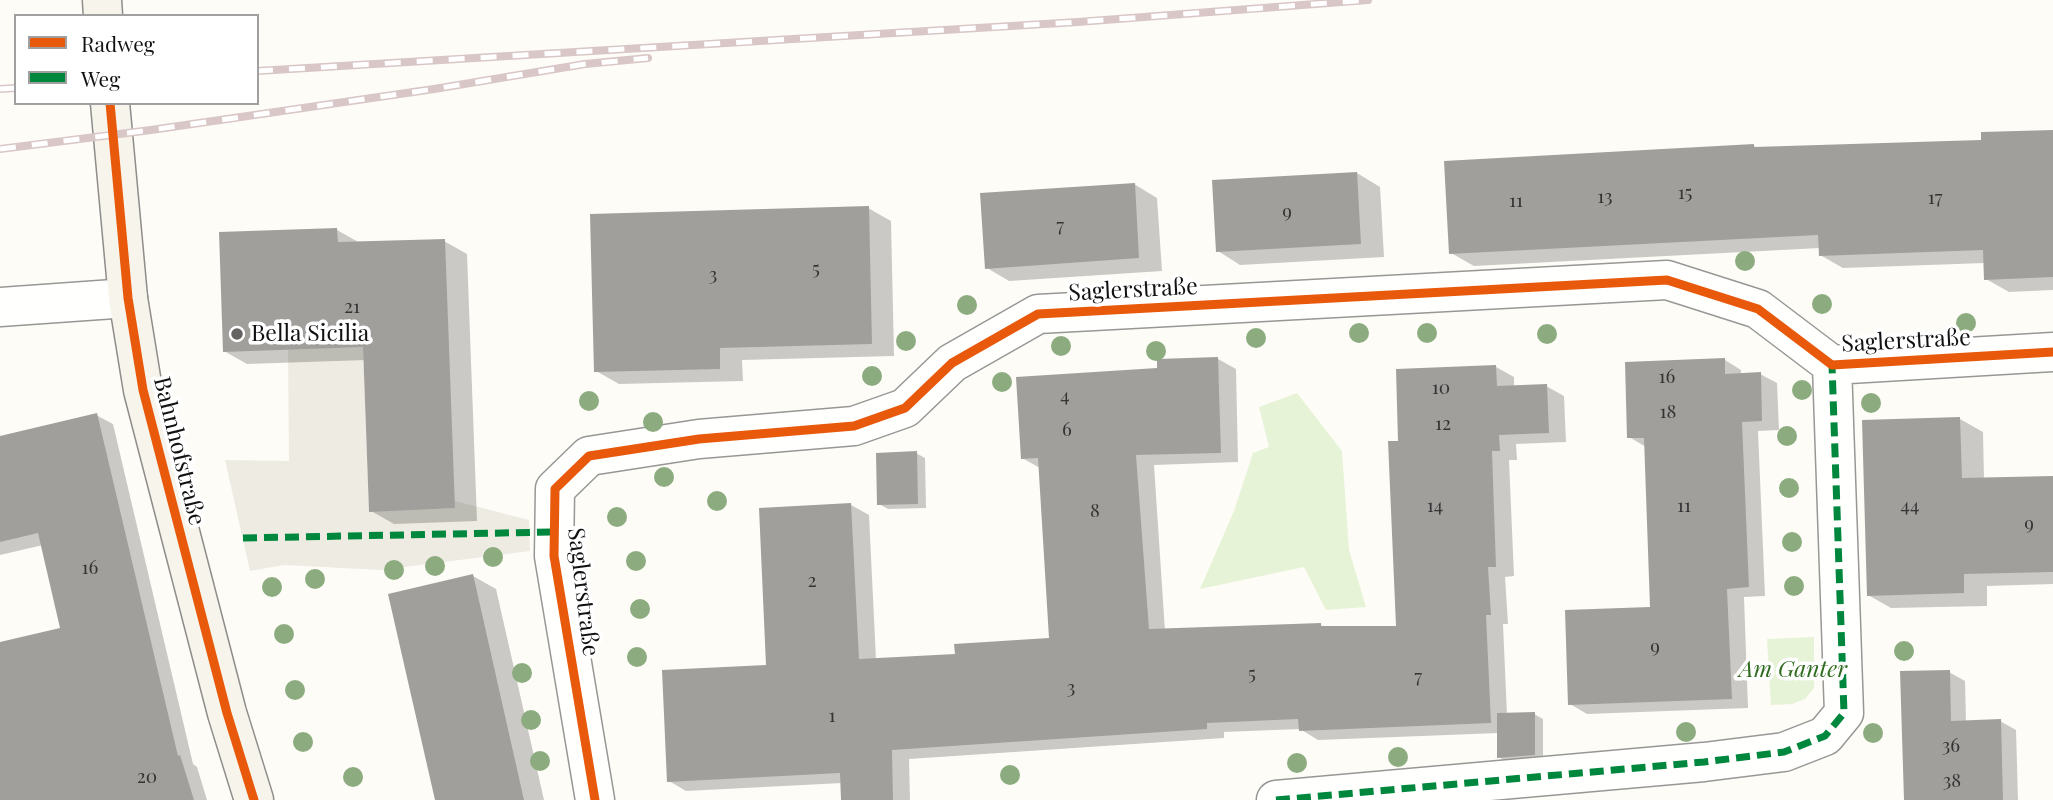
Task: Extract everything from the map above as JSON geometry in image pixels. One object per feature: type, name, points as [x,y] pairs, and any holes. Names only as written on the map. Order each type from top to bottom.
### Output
[{"type":"street","name":"Bahnhofstraße","points":[[110,105],[128,298],[143,390],[227,713],[254,800]]},
{"type":"street","name":"Saglerstraße","points":[[595,800],[554,556],[555,489],[589,456],[699,439],[854,426],[905,408],[952,363],[1038,314],[1667,280],[1758,309],[1832,365],[2053,352]]},
{"type":"street","points":[[0,307],[128,298]]},
{"type":"street","points":[[1276,800],[1717,760],[1784,752],[1825,736],[1844,713],[1832,365]]},
{"type":"green space","points":[[1297,393],[1342,451],[1349,550],[1366,607],[1326,610],[1304,567],[1200,589],[1234,511],[1253,453],[1269,447],[1259,407]]},
{"type":"green space","name":"Am Ganter","points":[[1814,637],[1814,688],[1805,699],[1792,704],[1771,705],[1767,639]]},
{"type":"shaded area","points":[[363,347],[369,511],[454,508],[455,501],[529,520],[530,551],[381,570],[284,565],[250,571],[225,460],[289,461],[288,349]]},
{"type":"building","points":[[2053,130],[2053,277],[1984,280],[1983,250],[1819,256],[1818,235],[1449,254],[1444,161],[1754,144],[1754,147],[1981,140],[1981,132]]},
{"type":"building","points":[[1357,172],[1361,244],[1216,252],[1212,180]]},
{"type":"building","points":[[1135,183],[1139,258],[985,269],[980,193]]},
{"type":"building","points":[[869,206],[872,344],[720,348],[720,369],[594,372],[590,214]]},
{"type":"building","points":[[337,228],[338,242],[445,239],[455,508],[369,512],[363,347],[223,352],[219,232]]},
{"type":"building","points":[[1218,357],[1221,453],[1136,455],[1149,629],[1321,623],[1321,626],[1396,626],[1388,441],[1398,441],[1396,369],[1496,365],[1497,386],[1547,384],[1549,433],[1499,435],[1500,451],[1492,451],[1496,567],[1488,567],[1491,615],[1486,615],[1491,723],[1299,731],[1298,719],[1207,723],[1207,729],[892,750],[893,800],[841,800],[840,773],[667,782],[662,670],[766,665],[759,508],[851,503],[859,659],[955,654],[954,644],[1049,638],[1038,458],[1021,459],[1016,377],[1157,368],[1157,359]]},
{"type":"building","points":[[1725,358],[1725,374],[1761,372],[1762,421],[1742,422],[1749,587],[1727,589],[1732,699],[1568,705],[1565,610],[1650,607],[1644,438],[1627,438],[1625,362]]},
{"type":"building","points":[[97,413],[178,756],[180,755],[194,800],[0,800],[0,642],[60,628],[38,533],[0,542],[0,436]]},
{"type":"building","points":[[1960,417],[1962,478],[2053,476],[2053,572],[1964,574],[1964,593],[1867,596],[1862,420]]},
{"type":"building","points":[[917,451],[918,504],[877,505],[876,453]]},
{"type":"building","points":[[473,574],[524,800],[435,800],[388,594]]},
{"type":"building","points":[[1950,670],[1951,721],[2001,719],[2003,800],[1904,800],[1900,671]]},
{"type":"building","points":[[1535,712],[1535,755],[1497,758],[1497,713]]},
{"type":"railway","points":[[259,71],[1078,22],[1368,0]]},
{"type":"railway","points":[[0,149],[434,89],[585,64],[648,58]]},
{"type":"railway","points":[[0,89],[14,88]]},
{"type":"marked path","points":[[1276,800],[1704,762],[1784,752],[1825,736],[1844,713],[1832,365]]},
{"type":"marked path","points":[[243,538],[554,532]]},
{"type":"cycle path","points":[[110,105],[128,298],[143,390],[227,713],[254,800]]},
{"type":"cycle path","points":[[595,800],[554,556],[555,489],[589,456],[699,439],[854,426],[905,408],[952,363],[1038,314],[1667,280],[1758,309],[1832,365],[2053,352]]},
{"type":"place","name":"Bella Sicilia","points":[[237,334]]}]
